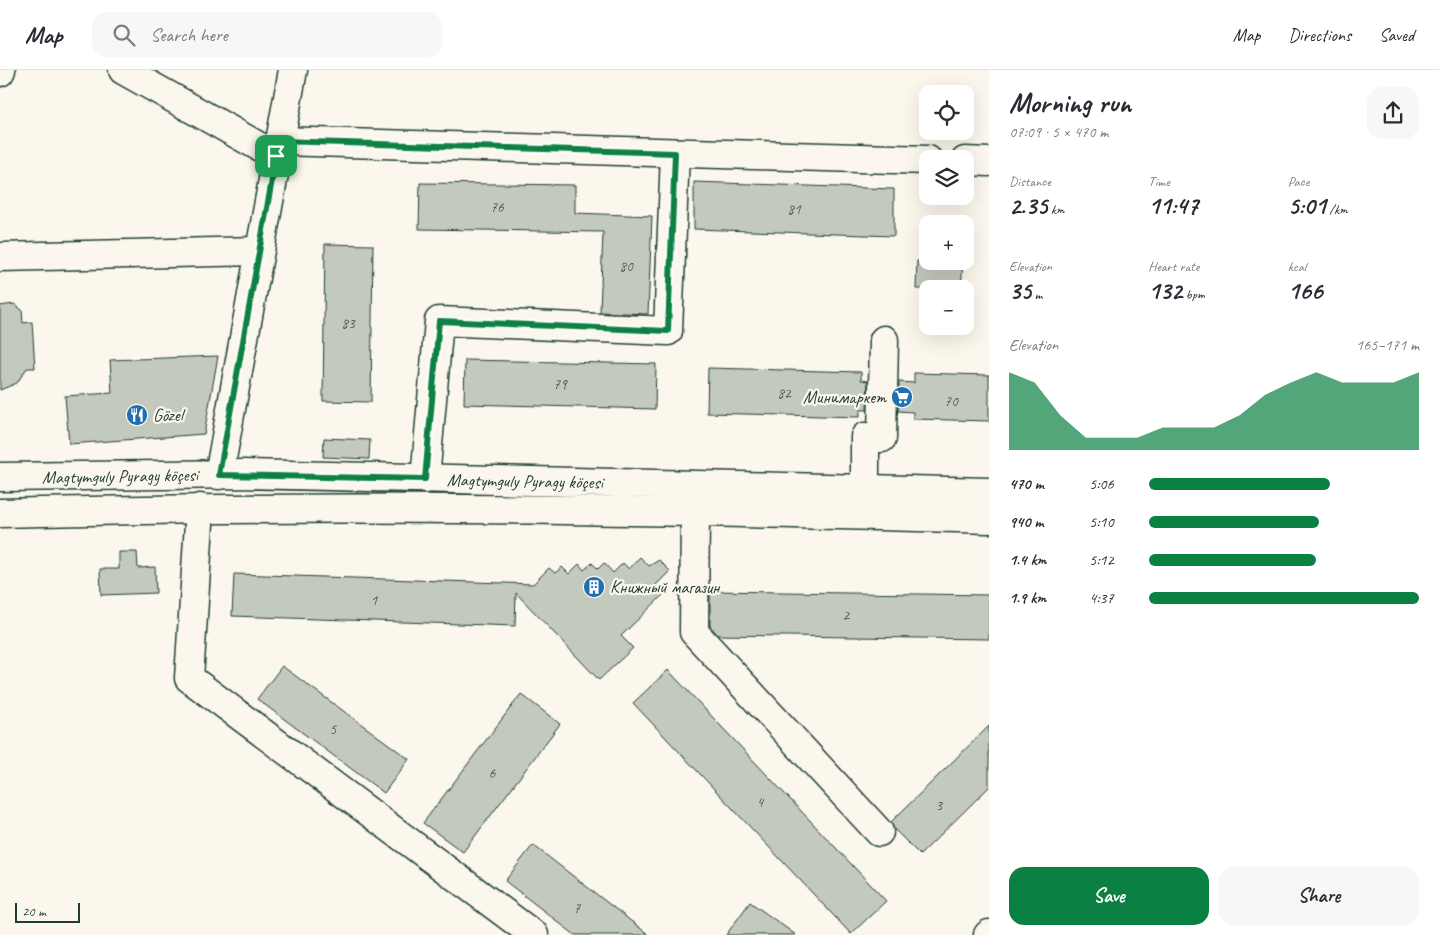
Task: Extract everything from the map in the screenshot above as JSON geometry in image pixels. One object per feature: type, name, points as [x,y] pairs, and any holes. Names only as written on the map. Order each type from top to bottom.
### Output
[{"type":"main road","points":[[123,70],[278,148],[675,153],[919,160]]},
{"type":"main road","points":[[219,475],[258,251],[293,70]]},
{"type":"main road","points":[[425,479],[439,321],[668,331],[675,153]]},
{"type":"main road","points":[[974,161],[989,162]]},
{"type":"main road","points":[[0,256],[258,251]]},
{"type":"main road","points":[[865,490],[865,437],[882,438],[884,340]]},
{"type":"main road","name":"Magtymguly Pyragy köçesi","points":[[0,477],[219,475],[989,492]]},
{"type":"main road","points":[[200,508],[189,678],[534,935]]},
{"type":"main road","name":"Magtymguly Pyragy köçesi","points":[[0,513],[200,508],[695,511],[989,519]]},
{"type":"main road","points":[[695,511],[694,632],[879,832]]},
{"type":"building","points":[[694,182],[894,189],[894,236],[694,229]]},
{"type":"building","points":[[420,183],[575,185],[575,213],[652,216],[648,314],[600,312],[603,232],[419,229]]},
{"type":"building","points":[[325,244],[373,245],[371,402],[323,401]]},
{"type":"building","points":[[917,261],[919,261],[919,270],[962,270],[962,280],[919,280],[919,289],[916,289]]},
{"type":"building","points":[[14,304],[22,310],[23,323],[32,322],[35,368],[27,368],[17,383],[0,390],[0,306]]},
{"type":"building","name":"Gözel","points":[[218,356],[204,434],[69,444],[65,396],[112,393],[110,360]]},
{"type":"building","points":[[465,360],[656,364],[655,409],[464,404]]},
{"type":"building","points":[[708,368],[861,372],[861,380],[868,381],[867,410],[860,410],[860,417],[707,413]]},
{"type":"building","points":[[914,373],[989,375],[989,421],[913,419],[913,412],[898,411],[899,382],[914,383]]},
{"type":"building","points":[[324,438],[370,440],[369,459],[323,457]]},
{"type":"building","points":[[119,552],[137,552],[138,568],[155,567],[156,593],[101,595],[100,569],[119,569]]},
{"type":"building","points":[[640,557],[649,566],[659,560],[670,571],[651,590],[667,591],[621,636],[633,648],[599,680],[516,593],[515,626],[232,616],[234,574],[533,584],[549,568],[555,573],[562,567],[569,574],[579,564],[584,570],[592,563],[598,569],[604,563],[613,573],[623,563],[629,569]]},
{"type":"building","points":[[710,591],[989,595],[989,639],[718,635],[710,626]]},
{"type":"building","points":[[282,666],[409,759],[384,793],[257,699]]},
{"type":"building","points":[[668,670],[886,901],[851,934],[633,703]]},
{"type":"building","points":[[521,694],[560,724],[463,852],[423,823]]},
{"type":"building","points":[[989,726],[989,787],[920,855],[894,829],[891,822]]},
{"type":"building","points":[[533,845],[649,935],[575,935],[505,881]]},
{"type":"building","points":[[750,902],[796,935],[726,935]]},
{"type":"place","name":"Минимаркет","points":[[902,397]]},
{"type":"place","name":"Gözel","points":[[137,415]]},
{"type":"place","name":"Книжный магазин","points":[[594,587]]},
{"type":"route","points":[[279,141],[675,153],[668,331],[439,321],[425,479],[219,475],[276,156],[279,141]]}]
